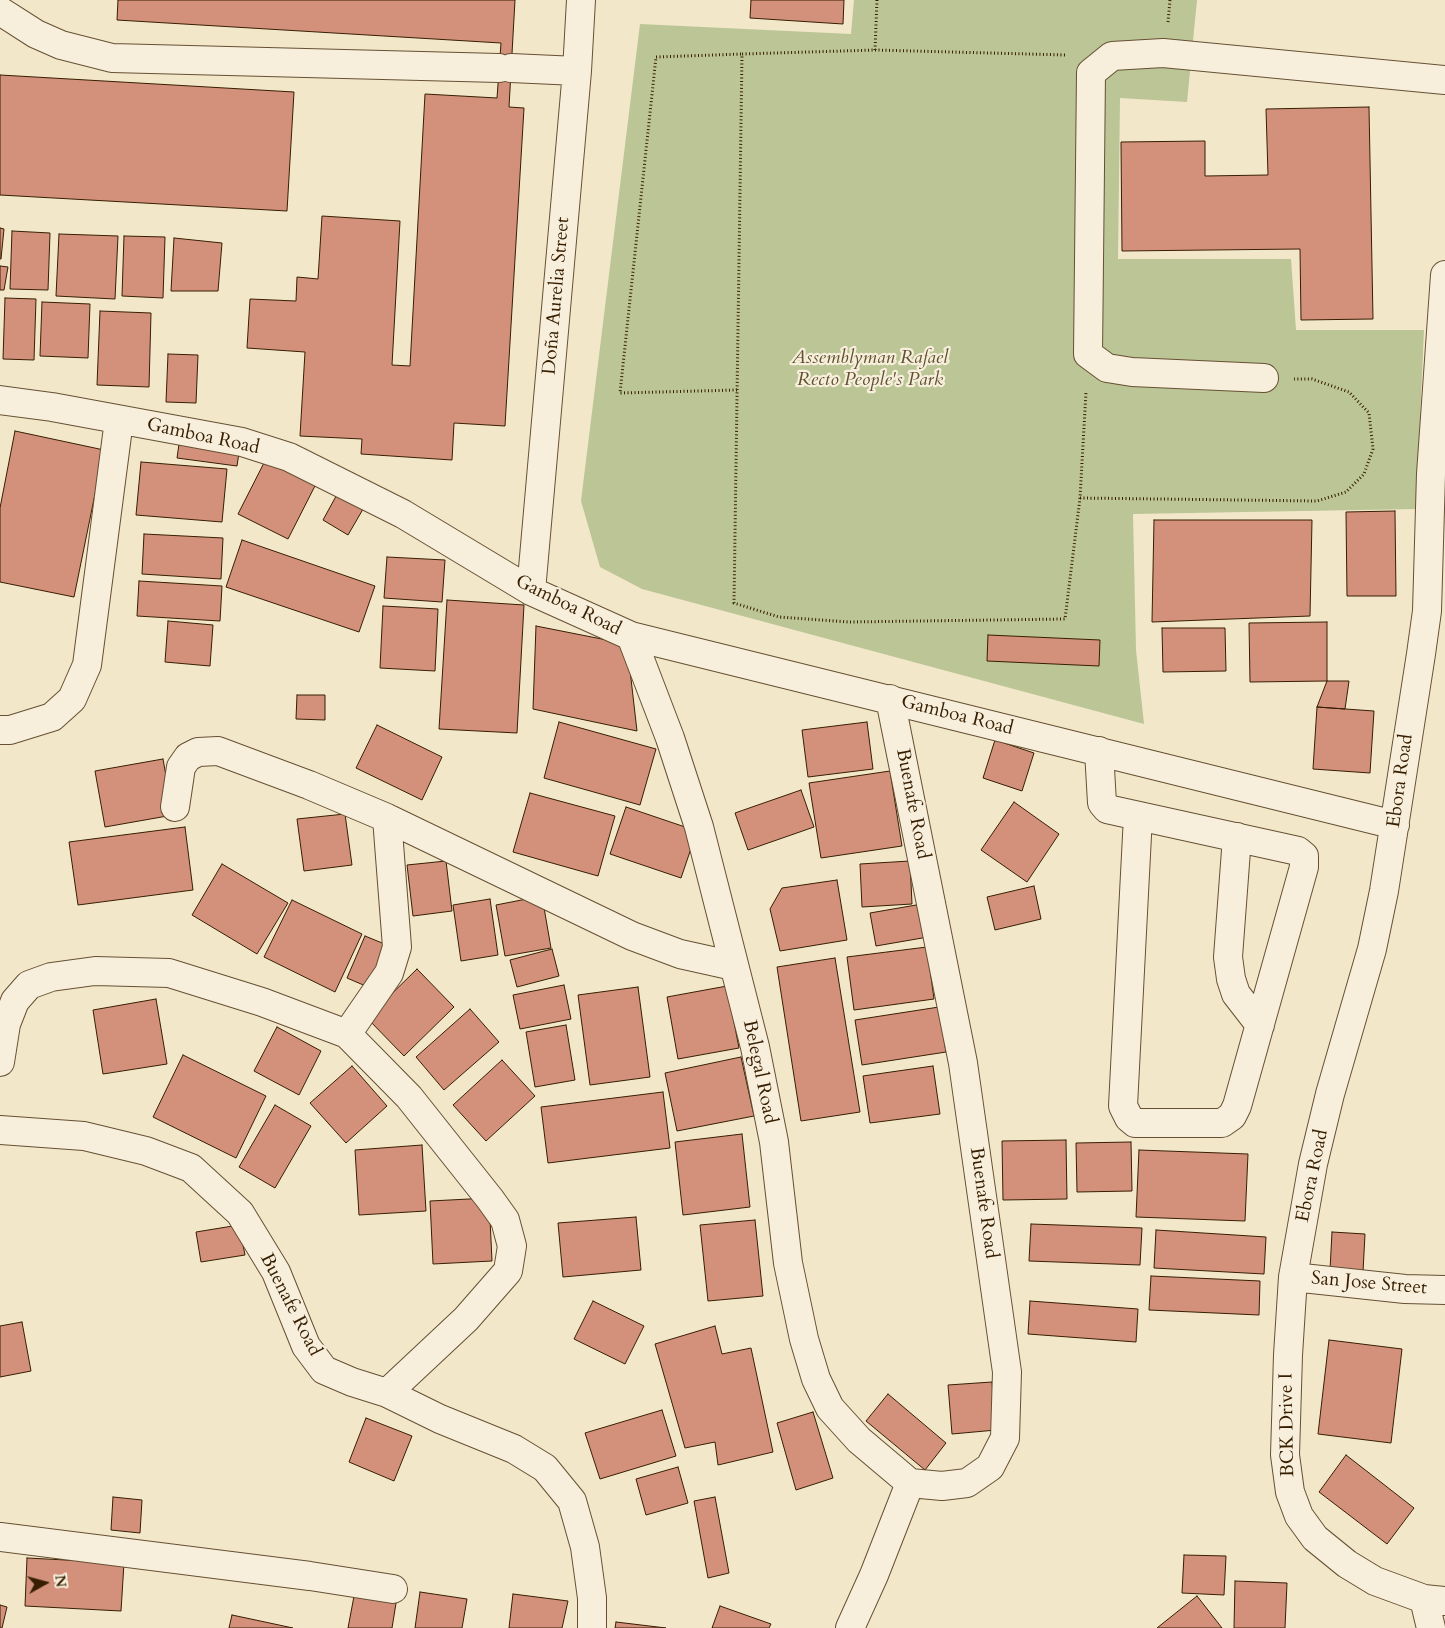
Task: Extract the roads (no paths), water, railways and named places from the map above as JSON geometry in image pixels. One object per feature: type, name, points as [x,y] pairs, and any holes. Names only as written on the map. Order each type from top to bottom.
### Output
[{"type":"street","name":"Doña Aurelia Street","points":[[531,591],[577,71],[581,0]]},
{"type":"street","points":[[0,10],[36,34],[61,45],[112,58],[577,71]]},
{"type":"street","points":[[1264,378],[1132,372],[1106,368],[1088,354],[1092,73],[1112,56],[1163,53],[1445,80]]},
{"type":"street","name":"Ebora Road","points":[[1293,1277],[1313,1164],[1372,949],[1436,611],[1431,474],[1445,275]]},
{"type":"street","points":[[0,400],[119,420]]},
{"type":"street","name":"Gamboa Road","points":[[0,730],[10,730],[52,717],[72,699],[87,665],[119,420],[242,442],[289,457],[402,514],[531,591],[631,636],[1395,825]]},
{"type":"street","name":"Belegal Road","points":[[631,636],[670,738],[699,827],[755,1047],[774,1142],[788,1263],[804,1339],[816,1379],[830,1408],[859,1440],[910,1483]]},
{"type":"street","name":"Buenafe Road","points":[[890,699],[963,1063],[1007,1372],[1005,1438],[990,1467],[967,1483],[942,1486],[910,1483]]},
{"type":"street","points":[[175,807],[181,767],[188,757],[198,752],[218,751],[309,785],[387,818],[632,936],[680,954],[734,966]]},
{"type":"street","points":[[1098,751],[1102,804],[1107,809],[1298,851],[1304,856],[1304,867],[1260,1025],[1232,1116],[1222,1123],[1135,1122],[1129,1118],[1123,1106],[1138,816]]},
{"type":"street","points":[[347,1034],[389,972],[397,947],[387,818]]},
{"type":"street","points":[[1237,837],[1229,964],[1236,994],[1260,1025]]},
{"type":"street","points":[[0,1062],[6,1024],[15,1001],[29,985],[51,976],[95,971],[169,973],[262,1002],[347,1034],[409,1097],[490,1199],[505,1220],[512,1246],[508,1271],[466,1319],[388,1393]]},
{"type":"street","name":"Buenafe Road","points":[[0,1130],[84,1136],[146,1151],[191,1168],[240,1214],[276,1272],[306,1346],[324,1370],[352,1382],[388,1393],[440,1419],[514,1449],[545,1468],[572,1501],[582,1538],[592,1598],[592,1628]]},
{"type":"street","name":"San Jose Street","points":[[1293,1277],[1405,1289],[1445,1290]]},
{"type":"street","name":"BCK Drive I","points":[[1293,1277],[1285,1454],[1290,1492],[1299,1516],[1315,1538],[1348,1564],[1375,1581],[1434,1600]]},
{"type":"street","points":[[850,1628],[874,1575],[910,1483]]},
{"type":"street","points":[[0,1537],[280,1572],[392,1589]]},
{"type":"street","points":[[1431,1628],[1434,1600]]},
{"type":"park label","name":"Assemblyman Rafael Recto People's Park","points":[[870,370]]}]
